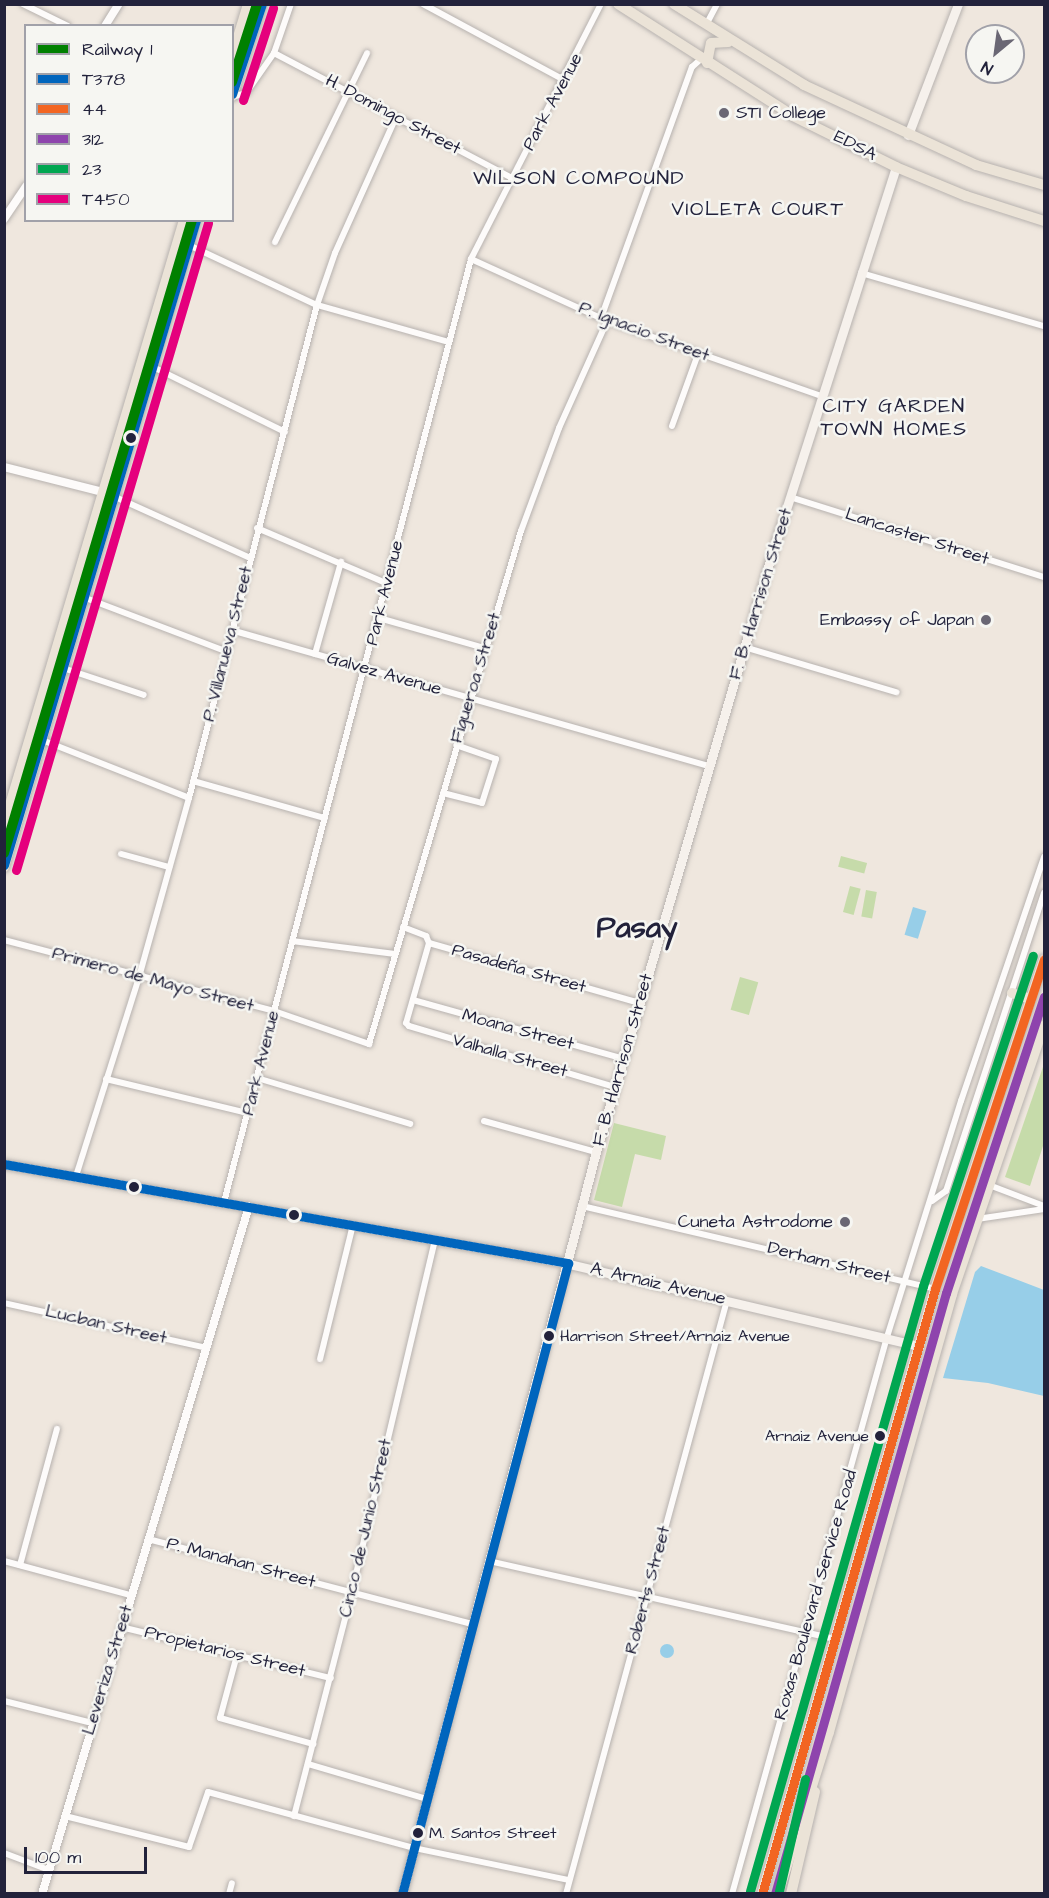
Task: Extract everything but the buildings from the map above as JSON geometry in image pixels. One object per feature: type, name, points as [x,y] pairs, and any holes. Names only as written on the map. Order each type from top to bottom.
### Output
[{"type":"main road","points":[[234,50],[248,4]]},
{"type":"main road","points":[[234,90],[262,4]]},
{"type":"main road","name":"EDSA","points":[[618,4],[783,110],[896,167],[966,196],[1044,221]]},
{"type":"main road","name":"EDSA","points":[[674,4],[804,85],[976,165],[1044,185]]},
{"type":"main road","points":[[908,135],[958,4]]},
{"type":"main road","points":[[704,61],[714,41],[742,48]]},
{"type":"main road","name":"F. B. Harrison Street","points":[[402,1893],[615,1087],[790,496],[896,167]]},
{"type":"main road","points":[[108,494],[153,367],[183,242],[184,222]]},
{"type":"main road","points":[[4,825],[36,719],[66,639],[183,242],[195,222]]},
{"type":"main road","points":[[4,867],[63,668],[66,639]]},
{"type":"main road","points":[[36,719],[47,723]]},
{"type":"main road","points":[[9,811],[20,814]]},
{"type":"main road","points":[[762,1893],[935,1289],[1044,960]]},
{"type":"main road","points":[[1012,993],[1031,999]]},
{"type":"main road","points":[[778,1893],[829,1732],[976,1219],[1044,1024]]},
{"type":"main road","name":"A. Arnaiz Avenue","points":[[4,1164],[568,1263],[919,1346]]},
{"type":"main road","points":[[791,1893],[829,1732]]},
{"type":"street","points":[[23,4],[64,24]]},
{"type":"street","points":[[106,24],[119,4]]},
{"type":"street","points":[[234,96],[246,93],[274,53],[291,4]]},
{"type":"street","points":[[423,4],[564,80]]},
{"type":"street","name":"Park Avenue","points":[[224,1202],[388,584],[471,259],[601,4]]},
{"type":"street","points":[[706,26],[717,4]]},
{"type":"street","name":"H. Domingo Street","points":[[274,53],[512,178]]},
{"type":"street","points":[[275,242],[367,53]]},
{"type":"street","name":"Figueroa Street","points":[[369,1044],[484,648],[544,466],[604,319],[692,67],[704,61]]},
{"type":"street","name":"P. Villanueva Street","points":[[76,1176],[139,976],[170,867],[317,306],[335,253],[396,117]]},
{"type":"street","points":[[4,219],[24,189]]},
{"type":"street","points":[[183,242],[317,306],[449,342]]},
{"type":"street","name":"P. Ignacio Street","points":[[471,259],[604,319],[821,396]]},
{"type":"street","points":[[861,273],[1044,326]]},
{"type":"street","points":[[672,426],[698,354]]},
{"type":"street","points":[[153,367],[285,432]]},
{"type":"street","points":[[4,467],[108,494],[250,558]]},
{"type":"street","name":"Lancaster Street","points":[[790,496],[1044,577]]},
{"type":"street","points":[[257,528],[388,584]]},
{"type":"street","points":[[315,654],[341,562]]},
{"type":"street","points":[[79,595],[225,651]]},
{"type":"street","points":[[379,618],[484,648]]},
{"type":"street","name":"Galvez Avenue","points":[[231,630],[710,766]]},
{"type":"street","points":[[744,647],[896,692]]},
{"type":"street","points":[[63,668],[144,695]]},
{"type":"street","points":[[42,740],[189,798]]},
{"type":"street","points":[[443,793],[482,803],[496,759],[456,745]]},
{"type":"street","points":[[193,781],[325,818]]},
{"type":"street","points":[[121,854],[170,867]]},
{"type":"street","points":[[932,1201],[961,1101],[1044,857]]},
{"type":"street","name":"Roxas Boulevard Service Road","points":[[732,1893],[904,1281],[932,1201],[946,1191],[1044,893]]},
{"type":"street","name":"Pasadeña Street","points":[[403,927],[426,936],[429,943],[640,1003]]},
{"type":"street","name":"Primero de Mayo Street","points":[[4,940],[274,1011],[369,1044]]},
{"type":"street","points":[[292,940],[395,954]]},
{"type":"street","points":[[413,1000],[429,943]]},
{"type":"street","name":"Valhalla Street","points":[[413,1000],[406,1023],[615,1087]]},
{"type":"street","name":"Moana Street","points":[[413,1000],[624,1059]]},
{"type":"street","points":[[257,1078],[410,1124]]},
{"type":"street","points":[[106,1080],[248,1113]]},
{"type":"street","points":[[484,1121],[597,1152]]},
{"type":"street","points":[[988,1185],[1044,1208]]},
{"type":"street","name":"Leveriza Street","points":[[42,1893],[120,1627],[249,1206]]},
{"type":"street","name":"Derham Street","points":[[582,1206],[935,1289]]},
{"type":"street","points":[[976,1219],[1044,1208]]},
{"type":"street","points":[[320,1359],[353,1225]]},
{"type":"street","name":"Cinco de Junio Street","points":[[294,1816],[331,1678],[435,1239]]},
{"type":"street","name":"Roberts Street","points":[[566,1893],[727,1300]]},
{"type":"street","name":"Lucban Street","points":[[4,1302],[207,1348]]},
{"type":"street","points":[[20,1565],[57,1429]]},
{"type":"street","name":"P. Manahan Street","points":[[148,1539],[472,1624]]},
{"type":"street","points":[[4,1561],[130,1595]]},
{"type":"street","points":[[489,1561],[834,1639]]},
{"type":"street","name":"Propietarios Street","points":[[120,1627],[331,1678]]},
{"type":"street","points":[[237,1656],[220,1718],[314,1744]]},
{"type":"street","points":[[4,1701],[92,1723]]},
{"type":"street","points":[[308,1764],[427,1799]]},
{"type":"street","points":[[65,1816],[189,1847],[208,1792],[414,1848],[569,1880]]},
{"type":"street","points":[[4,1853],[49,1870]]},
{"type":"street","points":[[229,1893],[232,1883]]},
{"type":"green space","points":[[841,856],[867,863],[864,874],[838,867]]},
{"type":"green space","points":[[850,886],[861,889],[854,915],[843,912]]},
{"type":"green space","points":[[866,890],[877,892],[872,918],[861,917]]},
{"type":"green space","points":[[740,977],[758,982],[749,1015],[731,1010]]},
{"type":"green space","points":[[1044,1064],[1044,1143],[1030,1186],[1005,1177]]},
{"type":"green space","points":[[614,1123],[666,1136],[661,1160],[635,1154],[622,1207],[594,1200]]},
{"type":"water","points":[[913,907],[926,911],[918,939],[905,935]]},
{"type":"water","points":[[981,1266],[1044,1290],[1044,1396],[988,1383],[943,1378],[975,1272]]},
{"type":"water","points":[[664,1644],[670,1644],[674,1651],[670,1658],[664,1658],[660,1654],[660,1648]]},
{"type":"rail line","name":"1","points":[[234,76],[257,4]]},
{"type":"rail line","name":"1","points":[[4,853],[191,222]]},
{"type":"transit line","name":"T378","points":[[234,88],[262,4]]},
{"type":"transit line","name":"T450","points":[[243,100],[273,8]]},
{"type":"transit line","name":"T378","points":[[4,865],[195,222]]},
{"type":"transit line","name":"T450","points":[[16,870],[208,223]]},
{"type":"transit line","name":"23","points":[[750,1891],[923,1286],[1033,956]]},
{"type":"transit line","name":"44","points":[[762,1894],[935,1289],[1044,960]]},
{"type":"transit line","name":"312","points":[[775,1894],[946,1293],[1044,997]]},
{"type":"transit line","name":"T378","points":[[4,1164],[568,1263]]},
{"type":"transit line","name":"T378","points":[[402,1894],[568,1263]]},
{"type":"transit line","name":"23","points":[[779,1891],[805,1779]]},
{"type":"place","name":"STI College","points":[[724,113]]},
{"type":"place","name":"Embassy of Japan","points":[[986,620]]},
{"type":"place","name":"Cuneta Astrodome","points":[[845,1222]]},
{"type":"place","name":"Harrison Street/Arnaiz Avenue","points":[[549,1336]]},
{"type":"place","name":"Arnaiz Avenue","points":[[880,1436]]},
{"type":"place","name":"M. Santos Street","points":[[418,1833]]},
{"type":"district","name":"WILSON COMPOUND","points":[[579,178]]},
{"type":"district","name":"VIOLETA COURT","points":[[758,209]]},
{"type":"district","name":"CITY GARDEN TOWN HOMES","points":[[894,418]]},
{"type":"district","name":"Pasay","points":[[637,928]]}]
